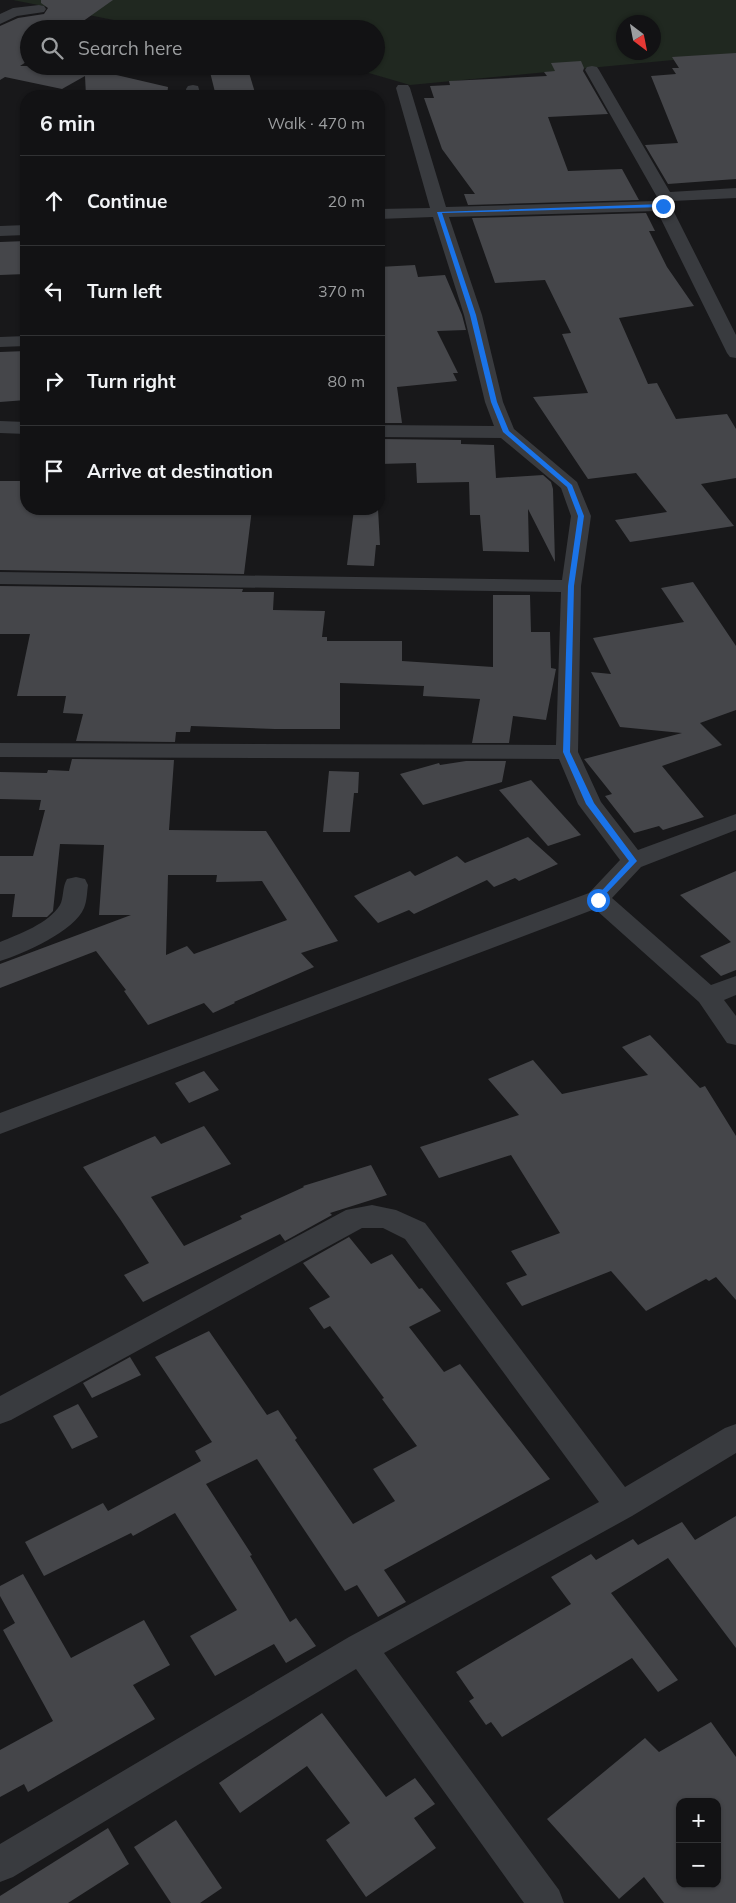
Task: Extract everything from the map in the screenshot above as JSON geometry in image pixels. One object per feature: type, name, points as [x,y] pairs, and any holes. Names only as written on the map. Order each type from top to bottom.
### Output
[{"type":"street","points":[[0,20],[13,12],[39,9]]},
{"type":"street","points":[[592,70],[664,201],[736,353]]},
{"type":"street","points":[[403,88],[439,212],[473,315],[494,402],[506,432],[570,486],[581,516],[571,586],[567,752],[590,804],[633,861]]},
{"type":"street","points":[[385,214],[664,201],[736,193]]},
{"type":"street","points":[[0,231],[20,230]]},
{"type":"street","points":[[0,342],[20,341]]},
{"type":"street","points":[[0,427],[20,428]]},
{"type":"street","points":[[385,431],[506,432]]},
{"type":"street","points":[[0,578],[571,586]]},
{"type":"street","points":[[0,750],[567,752]]},
{"type":"street","points":[[0,1124],[598,900],[633,861],[736,822]]},
{"type":"street","points":[[0,952],[46,932],[72,908],[76,885]]},
{"type":"street","points":[[598,900],[708,996],[736,1036]]},
{"type":"street","points":[[708,996],[736,985]]},
{"type":"street","points":[[0,1410],[356,1218],[371,1214],[392,1220],[415,1231],[621,1506]]},
{"type":"street","points":[[0,1864],[361,1648],[621,1506],[736,1437]]},
{"type":"street","points":[[361,1648],[546,1903]]},
{"type":"shaded area","points":[[13,0],[736,0],[736,54],[410,85],[376,75],[385,75],[385,20],[114,20]]},
{"type":"building","points":[[41,0],[113,0],[85,20],[20,20],[20,75],[116,75],[168,87],[168,90],[86,90],[85,76],[62,89],[5,77],[0,80],[0,26],[18,18],[44,14],[48,8],[41,3]]},
{"type":"building","points":[[736,53],[736,179],[668,184],[645,145],[678,143],[651,76],[676,74],[672,68],[679,68],[672,57]]},
{"type":"building","points":[[581,61],[584,68],[583,71],[608,114],[548,117],[568,171],[622,169],[639,200],[468,205],[464,194],[475,194],[442,149],[424,98],[434,98],[430,86],[450,85],[449,81],[547,76],[544,72],[555,71],[551,63]]},
{"type":"building","points":[[211,75],[250,75],[254,90],[214,90]]},
{"type":"building","points":[[646,213],[655,231],[649,231],[667,267],[694,306],[619,318],[648,384],[657,383],[676,419],[727,414],[736,429],[736,478],[701,484],[734,526],[630,542],[615,520],[667,512],[636,473],[588,479],[533,397],[588,393],[562,334],[571,333],[545,280],[495,283],[472,218]]},
{"type":"building","points":[[20,241],[20,274],[0,275],[0,242]]},
{"type":"building","points":[[415,265],[418,277],[445,275],[462,315],[466,330],[437,331],[458,373],[453,373],[457,381],[397,387],[402,423],[385,423],[385,267]]},
{"type":"building","points":[[20,351],[20,400],[0,402],[0,352]]},
{"type":"building","points":[[385,439],[461,440],[461,444],[494,445],[496,478],[543,475],[551,482],[553,489],[555,562],[528,509],[529,552],[483,551],[480,515],[470,515],[469,482],[417,483],[416,463],[385,464]]},
{"type":"building","points":[[0,481],[20,481],[20,515],[251,515],[244,574],[0,570]]},
{"type":"building","points":[[353,515],[378,515],[380,545],[376,545],[374,566],[347,565]]},
{"type":"building","points":[[693,582],[736,646],[736,710],[700,723],[722,745],[662,766],[704,817],[663,830],[659,826],[634,833],[605,796],[612,794],[584,759],[682,733],[620,727],[591,672],[611,674],[593,638],[684,622],[661,588]]},
{"type":"building","points":[[0,586],[243,589],[242,592],[274,592],[273,610],[325,611],[322,637],[327,637],[327,641],[402,641],[402,661],[493,667],[493,595],[530,595],[531,632],[550,632],[551,668],[556,669],[546,720],[513,716],[509,743],[472,743],[480,699],[423,696],[424,686],[340,683],[340,729],[191,726],[190,732],[176,732],[175,742],[76,741],[83,714],[63,713],[66,696],[17,696],[30,634],[0,634]]},
{"type":"building","points":[[72,759],[174,760],[169,830],[266,831],[338,941],[301,953],[314,967],[213,1013],[204,1003],[148,1025],[124,991],[126,990],[96,951],[0,988],[0,964],[131,915],[99,915],[104,845],[60,844],[53,911],[47,917],[12,917],[15,894],[0,894],[0,856],[33,856],[45,810],[39,810],[41,800],[0,799],[0,772],[47,773],[48,770],[69,771]],"holes":[[[168,875],[217,875],[216,882],[262,881],[287,920],[194,954],[187,946],[166,955]]]},
{"type":"building","points":[[466,761],[506,761],[502,782],[423,805],[400,774],[439,763],[440,765]]},
{"type":"building","points":[[329,771],[359,772],[358,793],[354,793],[350,832],[323,832]]},
{"type":"building","points":[[531,780],[581,835],[548,846],[499,790]]},
{"type":"building","points":[[528,837],[558,864],[519,881],[515,878],[494,887],[487,880],[414,914],[409,910],[378,923],[354,896],[410,871],[415,876],[457,856],[465,863]]},
{"type":"building","points":[[736,871],[736,970],[721,976],[700,956],[731,942],[680,895]]},
{"type":"building","points":[[650,1035],[700,1088],[705,1086],[736,1136],[736,1300],[716,1277],[709,1281],[706,1279],[646,1311],[611,1271],[522,1306],[506,1283],[527,1275],[511,1251],[560,1233],[511,1155],[439,1178],[420,1147],[519,1115],[488,1079],[533,1060],[562,1094],[648,1075],[622,1047]]},
{"type":"building","points":[[204,1071],[219,1090],[189,1103],[175,1083]]},
{"type":"building","points":[[204,1126],[231,1164],[151,1197],[184,1246],[242,1219],[240,1216],[303,1186],[371,1165],[387,1195],[330,1213],[332,1215],[285,1241],[280,1234],[143,1302],[124,1275],[149,1263],[83,1167],[155,1136],[161,1144]]},
{"type":"building","points":[[349,1237],[371,1264],[392,1254],[419,1289],[422,1288],[441,1311],[409,1327],[444,1372],[460,1364],[550,1479],[384,1570],[406,1602],[378,1617],[357,1585],[345,1591],[257,1459],[206,1484],[252,1555],[250,1556],[290,1622],[296,1618],[316,1646],[286,1663],[274,1644],[215,1676],[190,1636],[237,1610],[175,1513],[133,1536],[131,1533],[44,1576],[25,1542],[103,1503],[108,1511],[201,1461],[195,1451],[212,1442],[155,1357],[209,1331],[267,1415],[278,1410],[297,1438],[295,1440],[353,1524],[395,1501],[373,1469],[417,1446],[330,1326],[324,1329],[309,1308],[330,1297],[303,1263]]},
{"type":"building","points":[[130,1357],[141,1375],[92,1398],[83,1383]]},
{"type":"building","points":[[78,1404],[98,1437],[72,1449],[53,1416]]},
{"type":"building","points":[[736,1516],[736,1648],[668,1558],[611,1593],[678,1680],[658,1692],[632,1658],[502,1737],[491,1722],[486,1725],[469,1701],[474,1698],[456,1672],[571,1604],[551,1577],[591,1554],[596,1560],[633,1539],[638,1545],[682,1522],[695,1540]]},
{"type":"building","points":[[23,1574],[71,1658],[144,1620],[170,1665],[133,1685],[155,1719],[28,1792],[24,1784],[0,1797],[0,1750],[53,1721],[3,1630],[15,1623],[0,1596],[0,1586]]},
{"type":"building","points":[[322,1713],[386,1797],[415,1778],[435,1804],[414,1818],[436,1848],[366,1897],[326,1840],[350,1823],[307,1766],[240,1813],[219,1783]]},
{"type":"building","points":[[711,1722],[736,1757],[736,1903],[664,1903],[644,1877],[619,1899],[547,1819],[645,1738],[659,1752]]},
{"type":"building","points":[[176,1820],[222,1888],[200,1903],[171,1903],[134,1847]]},
{"type":"building","points":[[108,1828],[129,1864],[68,1903],[0,1903],[0,1896]]},
{"type":"route","points":[[598,900],[633,861],[590,804],[567,752],[571,586],[581,516],[570,486],[506,432],[494,402],[473,315],[439,212],[663,206]]}]
